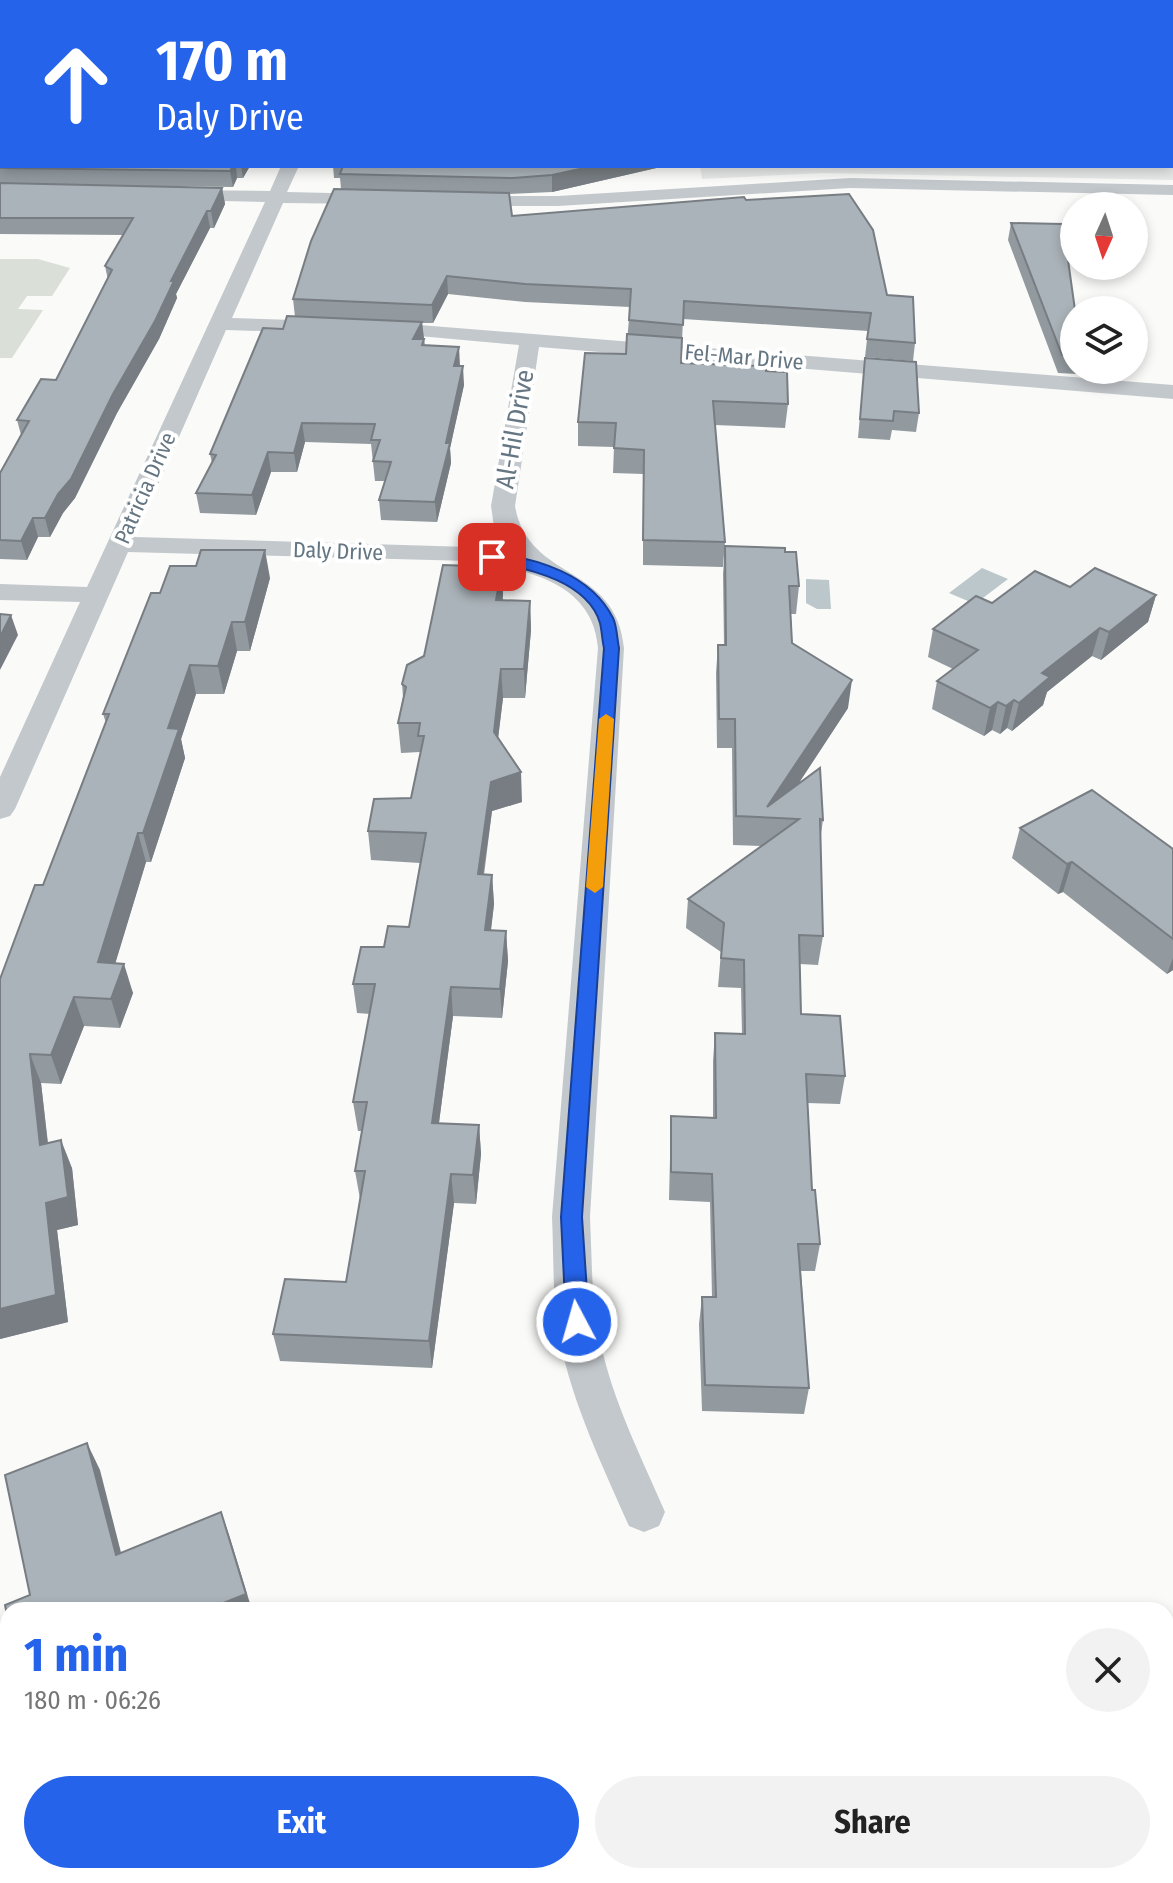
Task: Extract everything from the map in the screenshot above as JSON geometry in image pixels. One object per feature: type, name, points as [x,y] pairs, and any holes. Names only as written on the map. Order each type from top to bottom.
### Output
[{"type":"street","name":"Patricia Drive","points":[[0,809],[289,168]]},
{"type":"street","points":[[451,201],[558,201],[837,184],[1173,190]]},
{"type":"street","points":[[154,195],[388,200]]},
{"type":"street","name":"Fel-Mar Drive","points":[[219,324],[356,328],[530,340],[1173,392]]},
{"type":"street","name":"Al-Hil Drive","points":[[530,340],[503,520],[508,535],[519,549],[586,593],[606,619],[611,648],[571,1217],[574,1300],[581,1343],[611,1433],[644,1512]]},
{"type":"street","name":"Daly Drive","points":[[120,544],[469,554],[514,560],[555,573]]},
{"type":"street","points":[[0,592],[97,595]]},
{"type":"shaded area","points":[[700,168],[1173,168],[1173,180],[822,173],[702,179]]},
{"type":"shaded area","points":[[0,259],[38,259],[70,268],[52,296],[27,296],[18,309],[43,310],[12,358],[0,358]]},
{"type":"shaded area","points":[[982,568],[1008,579],[975,604],[949,593]]},
{"type":"shaded area","points":[[806,579],[829,580],[831,609],[817,609],[806,603]]},
{"type":"building","points":[[0,168],[232,168],[230,171]]},
{"type":"building","points":[[342,168],[585,168],[552,175],[513,178],[340,174]]},
{"type":"building","points":[[0,183],[222,188],[211,211],[207,211],[171,281],[174,281],[155,321],[113,394],[71,479],[58,494],[45,518],[33,518],[21,541],[0,540],[0,473],[29,421],[17,420],[41,379],[56,380],[112,270],[105,266],[133,218],[0,218]]},
{"type":"building","points":[[334,189],[509,193],[512,216],[744,197],[746,200],[849,194],[873,230],[887,295],[913,297],[915,343],[867,339],[871,313],[684,301],[683,325],[629,320],[631,289],[525,284],[447,276],[432,305],[293,299],[311,241]]},
{"type":"building","points":[[1011,223],[1060,224],[1060,280],[1071,280],[1073,296],[1060,296],[1060,350]]},
{"type":"building","points":[[287,316],[422,322],[413,339],[424,339],[422,345],[459,347],[454,366],[463,366],[446,443],[450,443],[435,502],[379,500],[391,462],[373,461],[380,440],[371,440],[375,424],[302,423],[294,453],[268,452],[252,495],[196,493],[216,455],[210,454],[263,328],[283,329]]},
{"type":"building","points":[[627,334],[682,338],[681,363],[766,366],[766,371],[787,372],[788,404],[713,401],[725,542],[643,540],[644,450],[614,448],[616,423],[578,422],[585,353],[626,354]]},
{"type":"building","points":[[865,358],[916,362],[919,413],[894,411],[893,421],[860,419]]},
{"type":"building","points":[[725,546],[785,548],[785,552],[796,552],[799,586],[789,586],[792,643],[852,680],[767,807],[820,768],[823,936],[799,935],[801,1014],[840,1016],[845,1076],[806,1074],[812,1190],[815,1190],[820,1244],[798,1244],[809,1388],[705,1385],[702,1297],[716,1297],[712,1174],[671,1172],[671,1116],[716,1118],[715,1033],[745,1034],[744,960],[721,958],[724,923],[688,899],[799,819],[736,816],[735,719],[719,719],[718,645],[726,645]]},
{"type":"building","points":[[201,550],[265,550],[245,622],[232,622],[218,666],[190,665],[168,728],[179,729],[143,833],[138,833],[98,962],[124,964],[111,999],[74,997],[51,1055],[30,1054],[40,1145],[61,1140],[68,1197],[46,1203],[56,1295],[0,1309],[0,979],[35,885],[43,885],[109,714],[103,714],[151,593],[160,593],[170,566],[196,566]]},
{"type":"building","points":[[443,565],[502,567],[496,600],[530,601],[524,669],[501,669],[494,732],[521,772],[491,782],[478,874],[492,875],[485,930],[506,931],[500,989],[451,987],[432,1123],[479,1125],[473,1175],[451,1174],[429,1341],[273,1334],[285,1279],[346,1282],[365,1171],[355,1171],[367,1102],[353,1102],[375,984],[353,984],[361,947],[384,947],[388,926],[409,927],[426,833],[368,831],[374,799],[411,798],[424,736],[418,736],[420,723],[398,723],[406,687],[402,684],[407,665],[424,656]]},
{"type":"building","points":[[1095,568],[1156,595],[1109,632],[1100,628],[1042,673],[1050,677],[1019,703],[1014,700],[1006,706],[998,702],[990,708],[937,681],[978,650],[933,629],[976,596],[992,603],[1035,571],[1070,587]]},
{"type":"building","points":[[0,614],[11,615],[0,637]]},
{"type":"building","points":[[1092,790],[1173,849],[1173,939],[1072,862],[1067,864],[1020,828]]},
{"type":"building","points":[[87,1443],[116,1555],[221,1512],[246,1594],[226,1602],[12,1602],[30,1595],[5,1475]]},
{"type":"slow traffic","points":[[595,887],[606,719]]},
{"type":"route","points":[[492,557],[514,560],[555,573],[586,593],[606,619],[611,648],[571,1217],[577,1322]]}]
